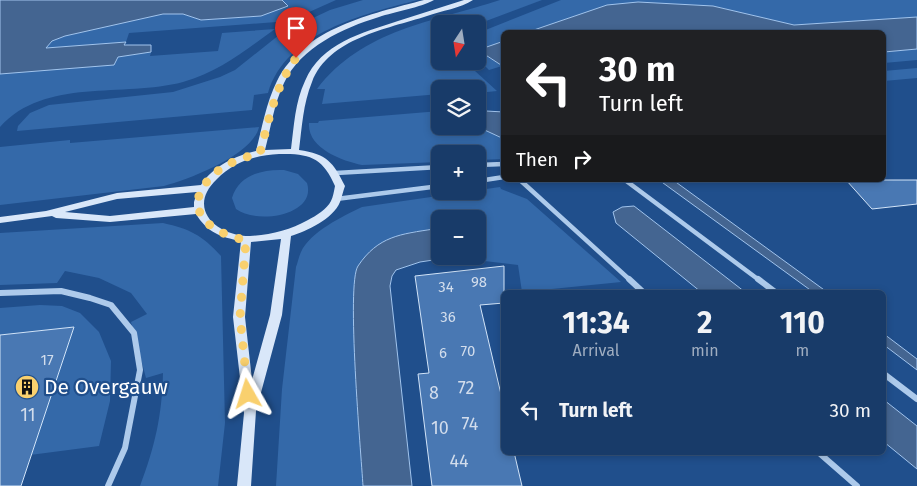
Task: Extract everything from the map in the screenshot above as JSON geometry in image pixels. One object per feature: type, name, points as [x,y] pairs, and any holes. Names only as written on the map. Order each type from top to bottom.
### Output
[{"type":"main road","points":[[260,153],[275,95],[285,73],[296,58],[311,46],[347,26],[431,0]]},
{"type":"main road","points":[[295,151],[304,90],[311,73],[322,58],[345,41],[361,34],[470,0]]},
{"type":"main road","points":[[295,151],[313,155],[327,163],[336,173],[339,190],[336,200],[326,214],[308,227],[286,236],[272,239],[246,240],[228,237],[214,230],[204,221],[198,203],[203,188],[212,176],[242,158],[260,153],[295,151]]},
{"type":"main road","points":[[0,220],[46,214],[117,196],[203,188]]},
{"type":"main road","points":[[46,214],[110,219],[199,210]]},
{"type":"main road","points":[[244,486],[250,413],[276,315],[286,236]]},
{"type":"main road","points":[[246,240],[240,317],[250,413]]},
{"type":"street","points":[[486,165],[501,164]]},
{"type":"street","points":[[336,173],[431,168]]},
{"type":"street","points":[[486,180],[501,177]]},
{"type":"street","points":[[522,182],[641,290]]},
{"type":"street","points":[[629,182],[772,290]]},
{"type":"street","points":[[336,200],[431,187]]},
{"type":"street","points":[[0,293],[60,290],[90,298],[111,305],[134,333],[140,370],[125,448],[108,486]]},
{"type":"street","points":[[886,376],[917,399]]},
{"type":"street","points":[[821,455],[856,486]]},
{"type":"shaded area","points":[[0,0],[282,0],[288,6],[261,16],[201,20],[183,14],[163,14],[65,36],[52,41],[46,48],[126,42],[124,45],[151,45],[151,52],[118,57],[114,65],[0,74]]},
{"type":"shaded area","points":[[282,0],[336,0],[289,21],[129,33],[126,42],[46,48],[52,41],[65,36],[163,14],[183,14],[201,20],[261,16]]},
{"type":"shaded area","points":[[363,0],[418,0],[352,19],[309,40],[291,55],[277,72],[268,93],[254,95],[252,110],[17,131],[18,126],[30,113],[49,105],[173,92],[220,77],[235,70],[279,35],[330,10]]},
{"type":"shaded area","points":[[500,0],[542,0],[486,21],[486,15],[449,15]]},
{"type":"shaded area","points":[[561,0],[917,0],[917,17],[794,25],[713,6],[607,5],[534,30],[501,30],[501,42],[486,47],[486,30]]},
{"type":"shaded area","points":[[638,2],[713,6],[794,25],[917,17],[917,49],[886,52],[886,30],[534,30],[607,5]]},
{"type":"shaded area","points":[[431,20],[431,70],[474,70],[485,80],[431,80],[431,95],[322,104],[325,89],[317,89],[335,69],[377,40]]},
{"type":"shaded area","points":[[275,29],[232,60],[209,72],[183,82],[135,89],[62,95],[39,101],[18,111],[0,127],[0,74],[151,52],[150,56],[218,51],[222,33]]},
{"type":"shaded area","points":[[501,42],[501,65],[486,55],[486,47]]},
{"type":"shaded area","points":[[917,49],[917,60],[886,63],[886,52]]},
{"type":"shaded area","points":[[486,55],[501,65],[489,70],[486,67]]},
{"type":"shaded area","points":[[917,68],[917,78],[886,81],[886,71]]},
{"type":"shaded area","points":[[486,81],[497,91],[486,92]]},
{"type":"shaded area","points":[[486,111],[501,112],[501,138],[486,131]]},
{"type":"shaded area","points":[[431,112],[431,135],[486,135],[486,131],[501,138],[501,159],[486,160],[486,145],[431,145],[431,162],[362,165],[336,157],[320,146],[310,132],[309,123],[318,123],[319,121]]},
{"type":"shaded area","points":[[259,127],[254,137],[233,156],[204,172],[175,183],[164,186],[0,205],[0,147],[70,140],[70,143]]},
{"type":"shaded area","points":[[284,170],[298,174],[307,183],[308,194],[303,203],[294,210],[270,216],[245,214],[236,209],[232,198],[235,190],[246,179],[260,172]]},
{"type":"shaded area","points":[[662,182],[676,182],[824,290],[810,290]]},
{"type":"shaded area","points":[[500,187],[527,199],[621,282],[542,290],[522,290],[518,265],[486,261],[486,210],[431,210],[431,230],[410,232],[357,268],[353,309],[363,486],[276,486],[282,389],[296,267],[305,245],[319,231],[362,207],[431,197],[431,200],[486,200],[486,189]]},
{"type":"shaded area","points":[[634,206],[742,290],[699,290],[616,223],[613,212],[622,207]]},
{"type":"shaded area","points":[[163,223],[195,234],[208,243],[221,256],[225,423],[218,486],[140,486],[157,431],[163,373],[146,378],[131,322],[147,314],[131,293],[99,278],[65,271],[57,283],[0,285],[0,233]]},
{"type":"shaded area","points":[[431,230],[431,260],[396,270],[392,276],[390,286],[412,486],[363,486],[354,335],[353,303],[355,279],[358,266],[374,248],[391,238]]},
{"type":"shaded area","points":[[40,305],[62,306],[80,313],[99,332],[111,361],[110,401],[99,446],[30,455],[74,327],[0,335],[0,308]]},
{"type":"shaded area","points":[[886,336],[917,359],[917,370],[886,347]]},
{"type":"shaded area","points":[[886,402],[917,426],[917,469],[886,444]]},
{"type":"building","points":[[917,180],[917,204],[872,209],[848,182]]},
{"type":"building","points":[[504,266],[504,290],[501,290],[501,303],[480,305],[501,394],[501,455],[515,455],[522,486],[432,486],[418,374],[429,373],[415,276]]},
{"type":"building","name":"De Overgauw","points":[[74,327],[21,486],[0,486],[0,335]]},
{"type":"place","name":"De Overgauw","points":[[27,387]]},
{"type":"route","points":[[248,394],[240,317],[246,240],[228,237],[214,230],[204,221],[198,203],[203,188],[212,176],[242,158],[260,153],[275,95],[285,73],[296,58]]}]
